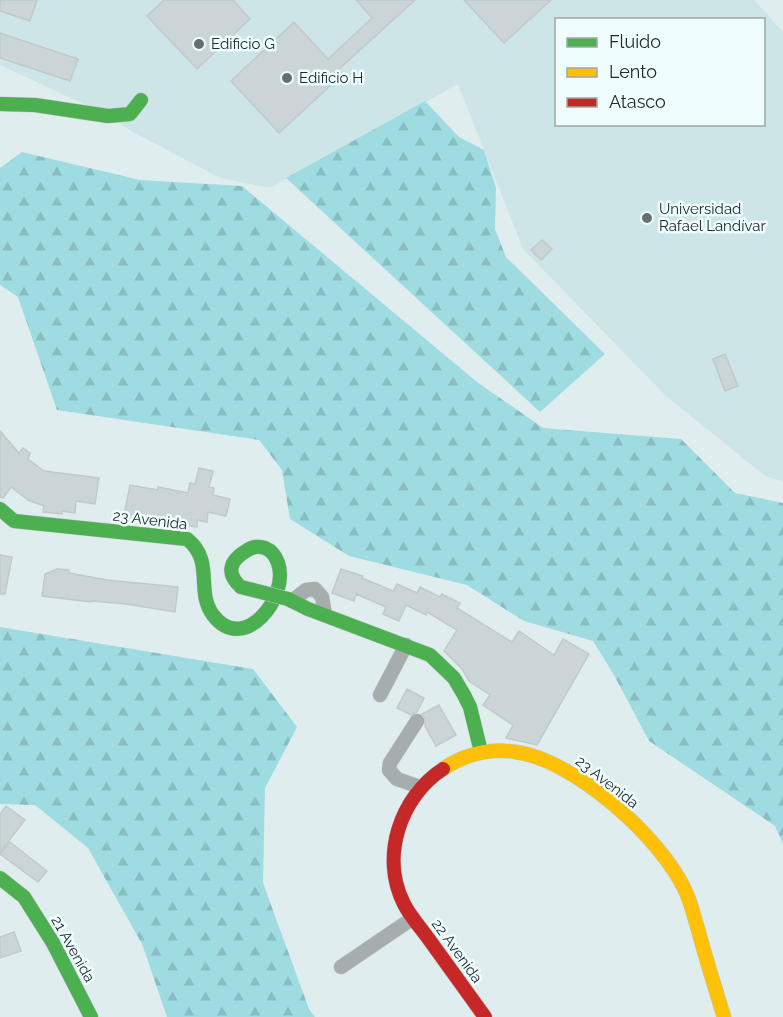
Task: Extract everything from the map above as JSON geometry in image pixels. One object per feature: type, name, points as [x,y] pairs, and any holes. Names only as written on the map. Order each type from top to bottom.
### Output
[{"type":"street","points":[[0,104],[35,105],[108,116],[130,114],[141,100]]},
{"type":"street","name":"23 Avenida","points":[[0,509],[7,521],[187,539],[194,543],[202,558],[205,601],[210,610],[222,623],[236,627],[251,626],[259,622],[271,609],[280,572],[277,558],[262,546],[252,548],[235,560],[231,569],[232,577],[237,585],[241,587],[290,600],[430,655],[454,678],[470,707],[481,752],[519,753],[555,764],[571,773],[626,816],[658,849],[686,891],[724,1017]]},
{"type":"street","points":[[290,600],[306,590],[315,590],[322,597],[325,615]]},
{"type":"street","points":[[380,695],[406,645]]},
{"type":"street","points":[[417,721],[390,763],[389,770],[398,779],[420,787]]},
{"type":"street","name":"22 Avenida","points":[[481,752],[464,756],[448,764],[420,787],[401,817],[394,852],[396,878],[404,904],[485,1017]]},
{"type":"street","name":"21 Avenida","points":[[0,878],[24,897],[53,943],[91,1017]]},
{"type":"street","points":[[341,967],[413,918]]},
{"type":"shaded area","name":"Universidad Rafael Landívar","points":[[0,0],[754,0],[783,32],[783,482],[765,476],[666,396],[523,249],[458,84],[270,188],[220,178],[133,132],[103,113],[0,65]]},
{"type":"green space","points":[[425,101],[459,137],[484,150],[496,188],[495,229],[506,257],[605,354],[540,412],[286,178]]},
{"type":"green space","points":[[22,152],[140,180],[242,186],[477,382],[543,428],[681,439],[735,493],[783,503],[783,844],[775,826],[649,741],[593,641],[524,621],[467,585],[349,556],[290,519],[282,470],[259,440],[57,410],[18,297],[0,285],[0,168]]},
{"type":"green space","points":[[0,627],[253,669],[297,727],[265,788],[263,883],[309,1009],[315,1017],[167,1017],[142,944],[88,848],[35,805],[0,804]]},
{"type":"building","points":[[0,0],[37,0],[30,21],[0,11]]},
{"type":"building","name":"Edificio G","points":[[164,0],[233,0],[250,19],[197,69],[147,16]]},
{"type":"building","name":"Edificio H","points":[[356,0],[415,0],[338,70],[343,74],[279,133],[231,81],[294,22],[328,59],[372,18]]},
{"type":"building","points":[[464,0],[551,0],[504,43]]},
{"type":"building","points":[[0,33],[78,59],[70,81],[0,58]]},
{"type":"building","points":[[542,240],[552,249],[541,260],[531,250]]},
{"type":"building","points":[[725,354],[738,386],[725,391],[713,359]]},
{"type":"building","points":[[0,431],[19,453],[23,448],[30,453],[28,459],[44,471],[99,478],[95,504],[76,501],[75,513],[62,511],[62,514],[43,512],[44,506],[28,500],[11,487],[3,498],[0,497]]},
{"type":"building","points":[[199,468],[213,471],[209,487],[214,488],[213,495],[230,499],[226,516],[208,512],[207,522],[197,520],[197,527],[174,523],[173,526],[159,524],[135,518],[135,521],[123,520],[130,485],[158,490],[158,487],[188,493],[190,483],[195,484]]},
{"type":"building","points":[[0,555],[12,557],[5,594],[0,594]]},
{"type":"building","points":[[57,569],[107,580],[178,587],[175,612],[126,604],[42,596],[45,574]]},
{"type":"building","points":[[341,569],[363,576],[362,578],[393,591],[397,584],[417,593],[420,587],[440,597],[442,594],[460,603],[457,608],[512,642],[519,631],[554,655],[563,639],[589,654],[537,745],[506,738],[513,725],[483,705],[490,695],[469,681],[462,669],[444,651],[457,630],[427,612],[426,615],[406,605],[399,621],[383,614],[386,607],[356,594],[354,601],[332,593]]},
{"type":"building","points":[[407,689],[424,698],[417,712],[411,715],[397,708]]},
{"type":"building","points":[[439,705],[456,735],[436,746],[425,726],[425,717],[422,714]]},
{"type":"building","points":[[6,806],[25,820],[0,852],[0,814]]},
{"type":"building","points":[[10,842],[47,871],[38,882],[0,854]]},
{"type":"building","points":[[14,932],[21,951],[0,958],[0,937]]},
{"type":"traffic: fast","points":[[0,104],[35,105],[108,116],[130,114],[141,100]]},
{"type":"traffic: fast","points":[[0,509],[14,521],[187,539],[200,557],[203,566],[205,596],[213,615],[225,626],[238,629],[262,617],[277,591],[280,576],[278,563],[269,550],[261,547],[251,548],[236,559],[232,573],[241,587]]},
{"type":"traffic: fast","points":[[241,587],[288,599]]},
{"type":"traffic: fast","points":[[288,599],[308,609],[430,655],[454,678],[464,695],[470,707],[481,752]]},
{"type":"traffic: fast","points":[[0,878],[24,897],[53,943],[91,1017]]},
{"type":"traffic: slow","points":[[443,769],[460,759],[478,753],[516,752],[539,758],[564,770],[614,804],[657,848],[685,890],[724,1017]]},
{"type":"traffic: jam","points":[[443,769],[415,795],[398,829],[394,848],[397,886],[409,913],[485,1017]]},
{"type":"place","name":"Edificio G","points":[[199,44]]},
{"type":"place","name":"Edificio H","points":[[287,78]]},
{"type":"place","name":"Universidad Rafael Landívar","points":[[647,218]]}]
